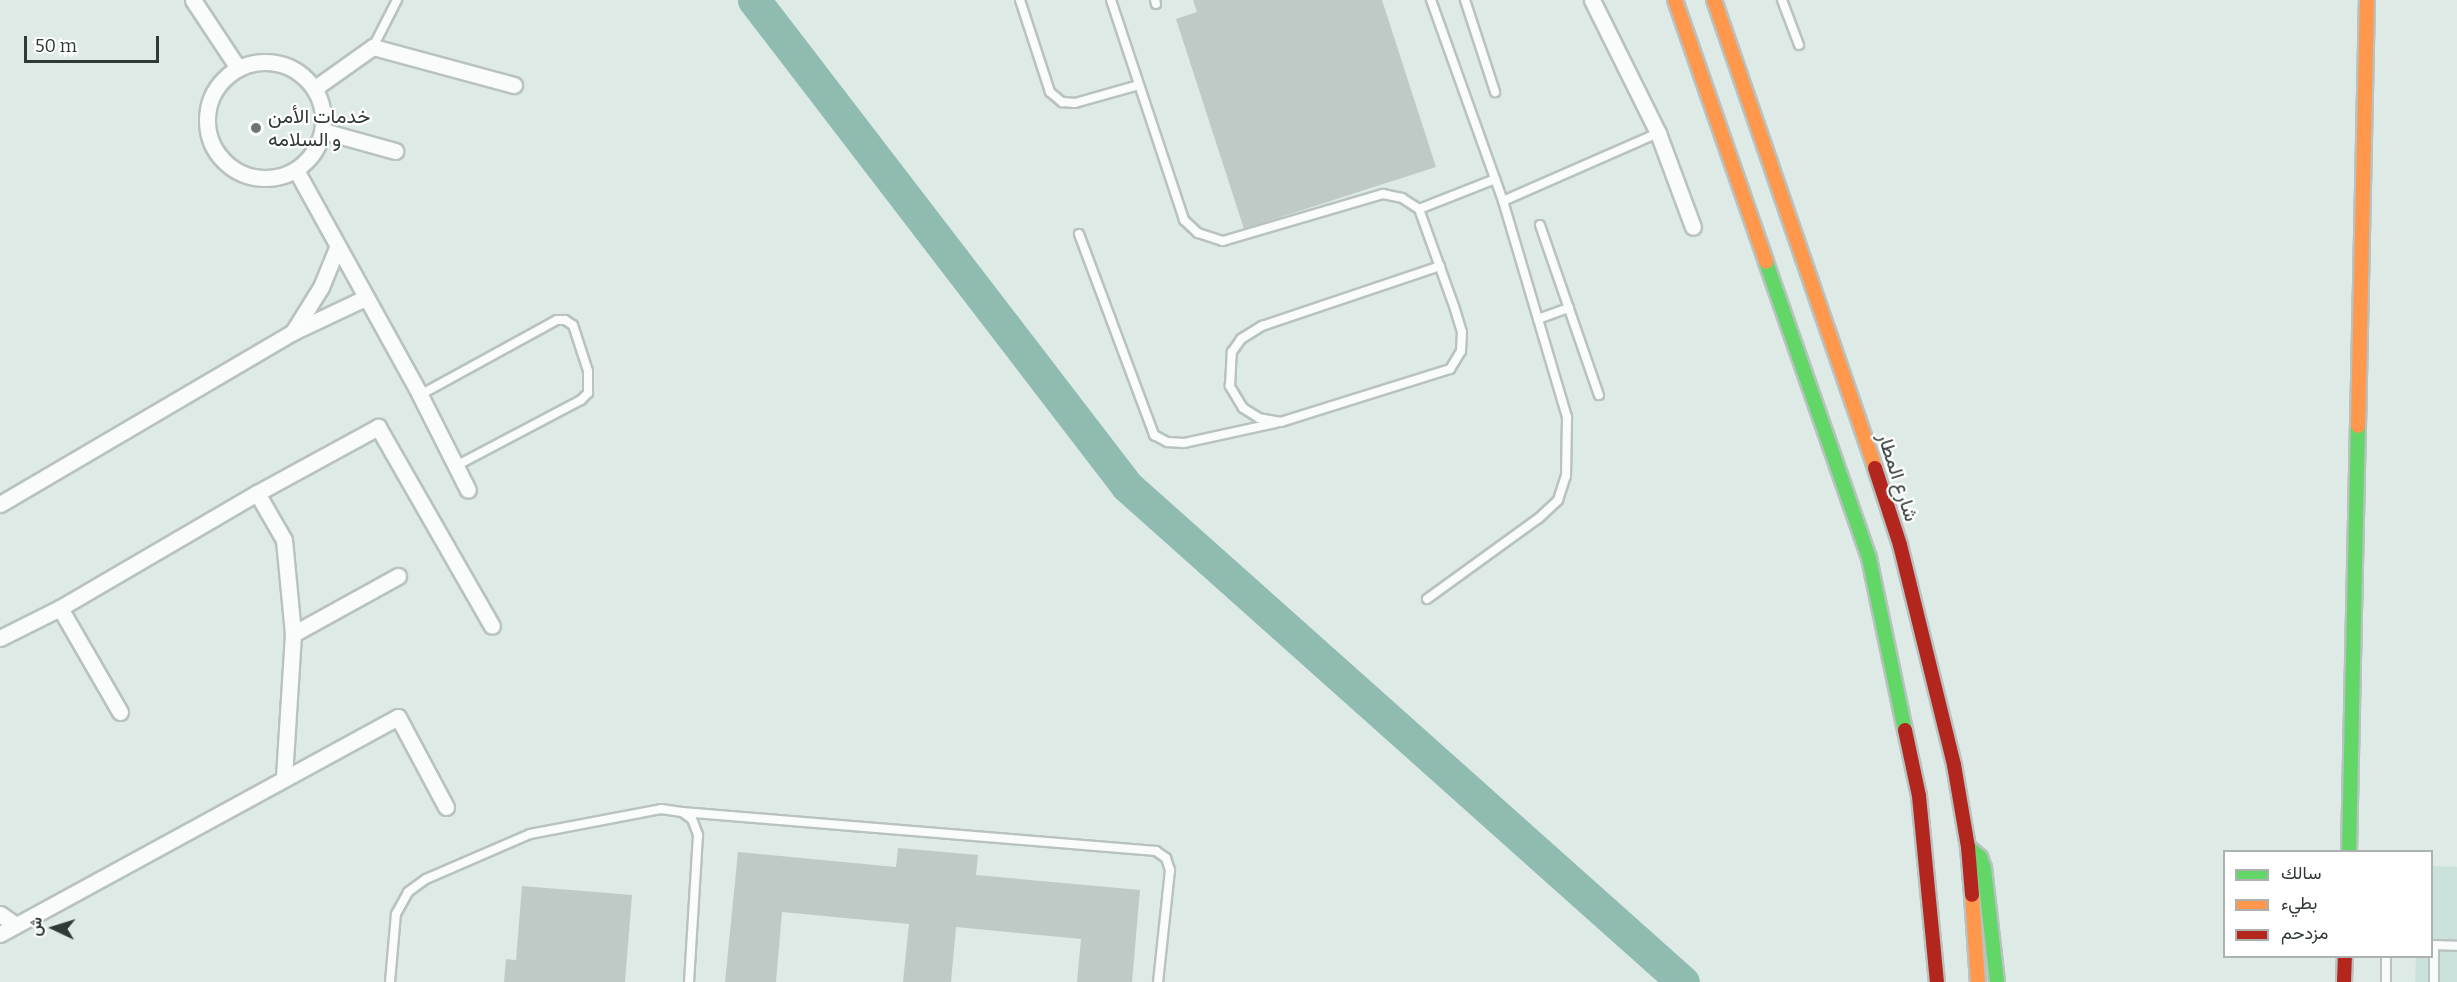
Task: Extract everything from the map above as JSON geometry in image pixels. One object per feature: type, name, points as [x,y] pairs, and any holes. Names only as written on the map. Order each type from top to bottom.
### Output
[{"type":"main road","points":[[1676,0],[1869,558],[1919,796],[1937,982]]},
{"type":"main road","name":"شارع المطار","points":[[1714,0],[1900,545],[1940,700],[1968,847],[1978,982]]},
{"type":"main road","points":[[1728,0],[1733,52]]},
{"type":"main road","points":[[2349,850],[2367,0]]},
{"type":"main road","points":[[1968,847],[1980,857],[1984,868],[1997,982]]},
{"type":"main road","points":[[2344,982],[2345,958]]},
{"type":"street","points":[[193,0],[238,68]]},
{"type":"street","points":[[1592,0],[1658,133],[1693,227]]},
{"type":"street","points":[[315,88],[373,47],[514,85]]},
{"type":"street","points":[[255,62],[272,62],[288,66],[303,75],[315,88],[322,109],[323,131],[318,146],[309,160],[296,170],[279,178],[260,179],[242,174],[226,164],[214,150],[208,132],[207,113],[212,95],[223,79],[238,68],[255,62]]},
{"type":"street","points":[[323,131],[395,151]]},
{"type":"street","points":[[296,170],[420,395],[468,489]]},
{"type":"street","points":[[293,332],[321,287],[337,248]]},
{"type":"street","points":[[0,504],[293,332],[365,298]]},
{"type":"street","points":[[0,638],[60,608],[257,493],[378,427],[492,626]]},
{"type":"street","points":[[257,493],[284,540],[293,634],[288,761],[284,779]]},
{"type":"street","points":[[293,634],[398,576]]},
{"type":"street","points":[[60,608],[120,712]]},
{"type":"street","points":[[0,934],[398,717],[446,807]]},
{"type":"street","points":[[0,914],[16,925]]},
{"type":"lane","points":[[373,47],[397,0]]},
{"type":"lane","points":[[1020,0],[1050,92],[1062,102],[1075,103],[1139,85]]},
{"type":"lane","points":[[1079,234],[1154,435],[1167,442],[1184,443],[1281,422],[1449,369],[1461,351],[1462,332],[1419,209],[1402,198],[1383,194],[1223,241],[1198,233],[1184,220],[1111,0]]},
{"type":"lane","points":[[1427,599],[1539,518],[1558,500],[1566,476],[1567,417],[1503,201],[1431,0]]},
{"type":"lane","points":[[1465,0],[1495,92]]},
{"type":"lane","points":[[1782,0],[1798,45]]},
{"type":"lane","points":[[1503,201],[1658,133]]},
{"type":"lane","points":[[1419,209],[1495,179]]},
{"type":"lane","points":[[1540,225],[1599,395]]},
{"type":"lane","points":[[1281,422],[1259,418],[1243,408],[1230,386],[1232,352],[1241,339],[1262,326],[1440,266]]},
{"type":"lane","points":[[1538,319],[1569,308]]},
{"type":"lane","points":[[420,395],[557,320],[565,320],[573,325],[584,352],[588,370],[588,393],[581,400],[456,466]]},
{"type":"lane","points":[[390,982],[396,914],[408,892],[426,879],[530,834],[661,809],[682,813],[1156,851],[1166,858],[1170,870],[1158,982]]},
{"type":"lane","points":[[682,813],[692,819],[698,835],[689,982]]},
{"type":"lane","points":[[2434,982],[2433,945],[2457,946]]},
{"type":"lane","points":[[2386,958],[2386,982]]},
{"type":"shaded area","points":[[2433,866],[2457,867],[2457,982],[2415,982],[2416,958],[2433,958]]},
{"type":"building","points":[[1193,0],[1382,0],[1436,167],[1244,229],[1176,19],[1197,12]]},
{"type":"building","points":[[898,848],[978,855],[976,875],[1140,890],[1132,982],[1077,982],[1081,939],[956,927],[951,982],[903,982],[909,924],[782,912],[776,982],[725,982],[738,852],[896,867]]},
{"type":"building","points":[[522,886],[632,895],[625,982],[504,982],[506,959],[516,960]]},
{"type":"waterway","points":[[754,0],[1127,486],[1683,982]]},
{"type":"traffic: fast","points":[[1766,262],[1869,558],[1905,730]]},
{"type":"traffic: fast","points":[[2349,850],[2358,426]]},
{"type":"traffic: fast","points":[[1968,847],[1980,857],[1984,868],[1997,982]]},
{"type":"traffic: slow","points":[[1675,0],[1766,262]]},
{"type":"traffic: slow","points":[[1714,0],[1875,468]]},
{"type":"traffic: slow","points":[[2358,426],[2367,0]]},
{"type":"traffic: slow","points":[[1972,895],[1978,982]]},
{"type":"traffic: jam","points":[[1875,468],[1900,545],[1954,765],[1968,847],[1972,895]]},
{"type":"traffic: jam","points":[[1905,730],[1919,796],[1937,982]]},
{"type":"traffic: jam","points":[[2344,982],[2345,958]]},
{"type":"place","name":"خدمات الأمن و السلامه","points":[[256,128]]}]
